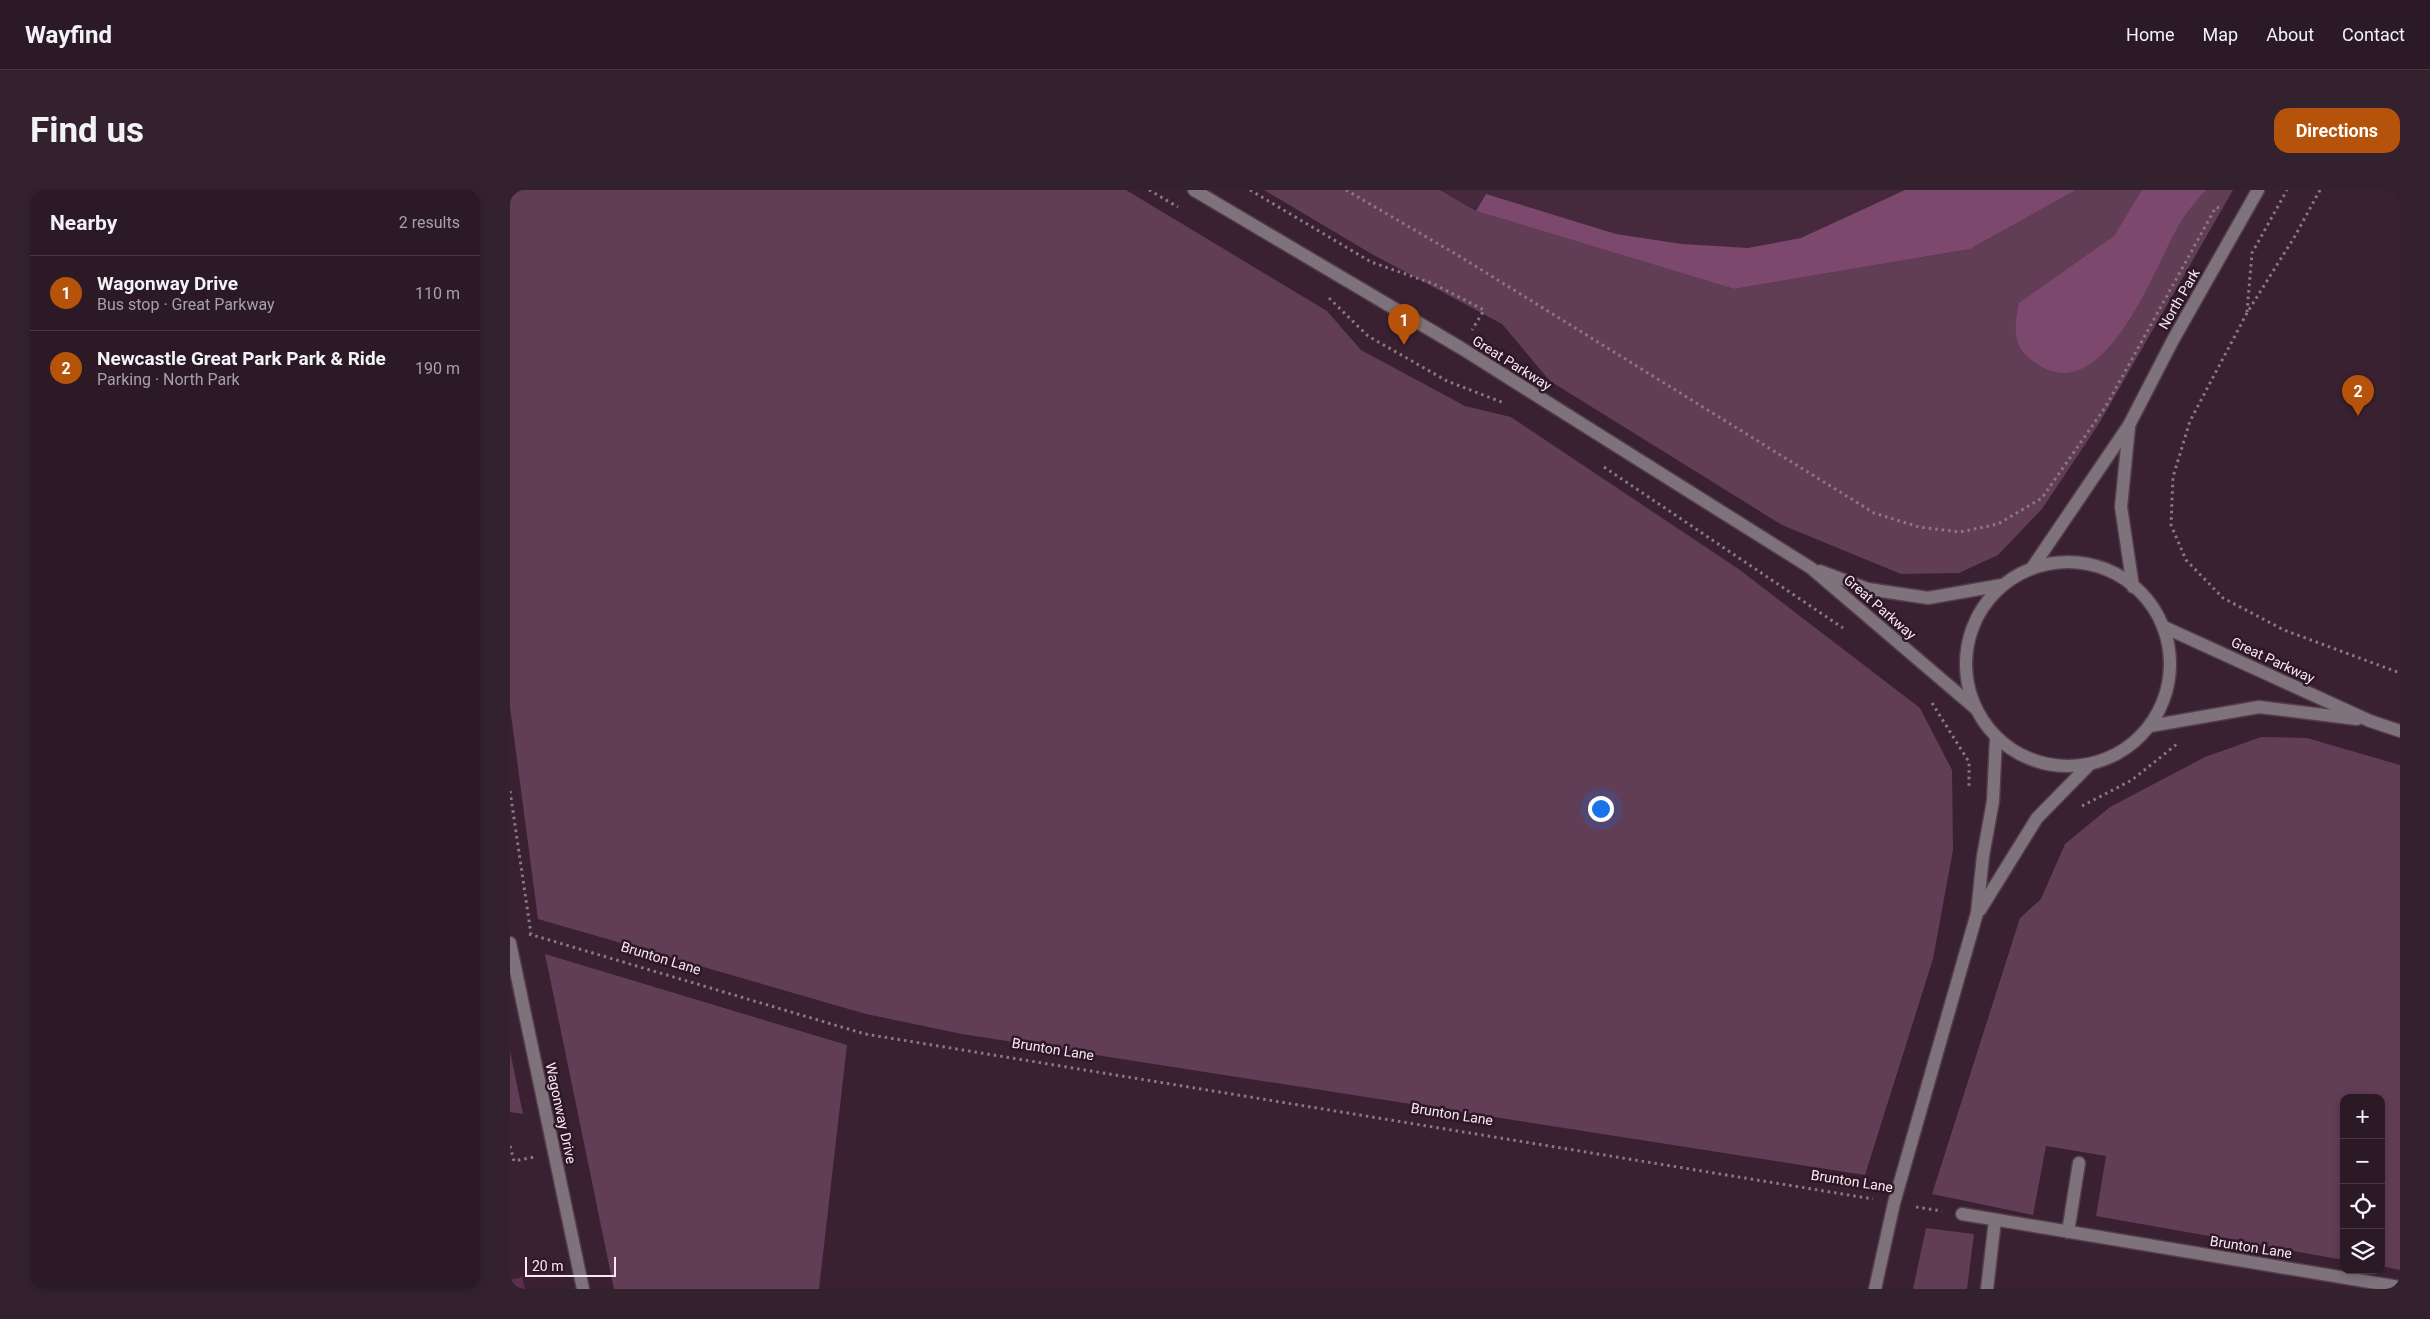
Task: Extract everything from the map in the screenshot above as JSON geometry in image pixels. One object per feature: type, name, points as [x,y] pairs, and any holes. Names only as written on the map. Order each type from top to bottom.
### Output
[{"type":"street","name":"Great Parkway","points":[[1194,190],[1461,348],[1811,568],[1975,708],[1996,738],[2019,755],[2042,764],[2089,765],[2118,754],[2150,726],[2165,699],[2171,674],[2164,627],[2144,595],[2114,572],[2084,562],[2066,562],[2032,568],[2002,585],[1982,607],[1969,637],[1965,674],[1975,708]]},
{"type":"street","name":"North Park","points":[[2032,568],[2129,425],[2173,340],[2258,190]]},
{"type":"street","name":"North Park","points":[[2129,425],[2121,507],[2133,586]]},
{"type":"street","name":"Great Parkway","points":[[1811,568],[1868,589],[1928,598],[2002,585]]},
{"type":"street","name":"Great Parkway","points":[[2164,627],[2370,721],[2400,731]]},
{"type":"street","name":"Great Parkway","points":[[2150,726],[2259,707],[2370,721]]},
{"type":"street","points":[[1875,1289],[1894,1203],[1977,913],[1983,856],[1993,801],[1996,738]]},
{"type":"street","points":[[1977,913],[2037,818],[2089,765]]},
{"type":"street","name":"Wagonway Drive","points":[[510,943],[583,1289]]},
{"type":"street","points":[[2068,1232],[2079,1163]]},
{"type":"street","name":"Brunton Lane","points":[[1962,1214],[2400,1287]]},
{"type":"street","points":[[1986,1289],[1995,1220]]},
{"type":"path","points":[[1149,190],[1183,210]]},
{"type":"path","points":[[1250,190],[1371,262],[1434,284],[1484,310],[1461,348]]},
{"type":"path","points":[[1346,190],[1459,256],[1874,513],[1919,527],[1960,532],[1998,524],[2042,498],[2106,406],[2216,207],[2245,214]]},
{"type":"path","points":[[2247,313],[2252,254],[2287,190]]},
{"type":"path","points":[[2320,190],[2295,236],[2247,313],[2190,421],[2173,476],[2171,525],[2186,560],[2223,598],[2284,630],[2400,673]]},
{"type":"path","points":[[1328,297],[1368,336],[1447,381],[1508,405]]},
{"type":"path","points":[[1598,463],[1845,629]]},
{"type":"path","points":[[1929,699],[1969,762],[1969,792]]},
{"type":"path","points":[[2076,811],[2132,780],[2176,744],[2186,741]]},
{"type":"path","points":[[510,791],[531,935]]},
{"type":"path","name":"Brunton Lane","points":[[524,932],[865,1034],[1962,1214]]},
{"type":"path","points":[[510,1146],[514,1161],[554,1152]]},
{"type":"shaded area","points":[[510,190],[1126,190],[1327,311],[1361,350],[1465,406],[1511,417],[1740,570],[1920,708],[1952,770],[1953,850],[1933,959],[1865,1175],[962,1034],[866,1014],[538,919],[510,707]]},
{"type":"shaded area","points":[[1264,190],[1440,190],[1476,211],[1734,289],[1970,249],[2076,190],[2233,190],[2100,422],[2042,509],[1998,555],[1959,573],[1901,574],[1782,525],[1550,381],[1502,324],[1370,253]]},
{"type":"shaded area","points":[[1440,190],[2076,190],[1970,249],[1734,289],[1476,211]]},
{"type":"shaded area","points":[[1905,190],[2076,190],[1970,249],[1734,289],[1476,211],[1486,194],[1616,234],[1682,244],[1748,248],[1801,238]]},
{"type":"shaded area","points":[[2142,190],[2206,190],[2179,225],[2152,279],[2118,336],[2098,358],[2075,371],[2051,371],[2025,354],[2018,342],[2016,329],[2019,303],[2114,236]]},
{"type":"shaded area","points":[[2261,737],[2307,738],[2400,765],[2400,1270],[2385,1267],[2385,1094],[2340,1094],[2340,1259],[2096,1216],[2106,1156],[2046,1146],[2033,1215],[1932,1194],[2020,918],[2041,899],[2065,844],[2110,807],[2205,757]]},
{"type":"shaded area","points":[[545,954],[847,1045],[819,1289],[614,1289]]},
{"type":"shaded area","points":[[510,1051],[523,1114],[510,1112]]},
{"type":"shaded area","points":[[1926,1228],[1974,1234],[1967,1289],[1913,1289]]},
{"type":"building","points":[[522,1277],[525,1289],[510,1289],[510,1280]]},
{"type":"place","name":"Wagonway Drive","points":[[1404,345]]},
{"type":"place","name":"Newcastle Great Park Park & Ride","points":[[2358,416]]}]
